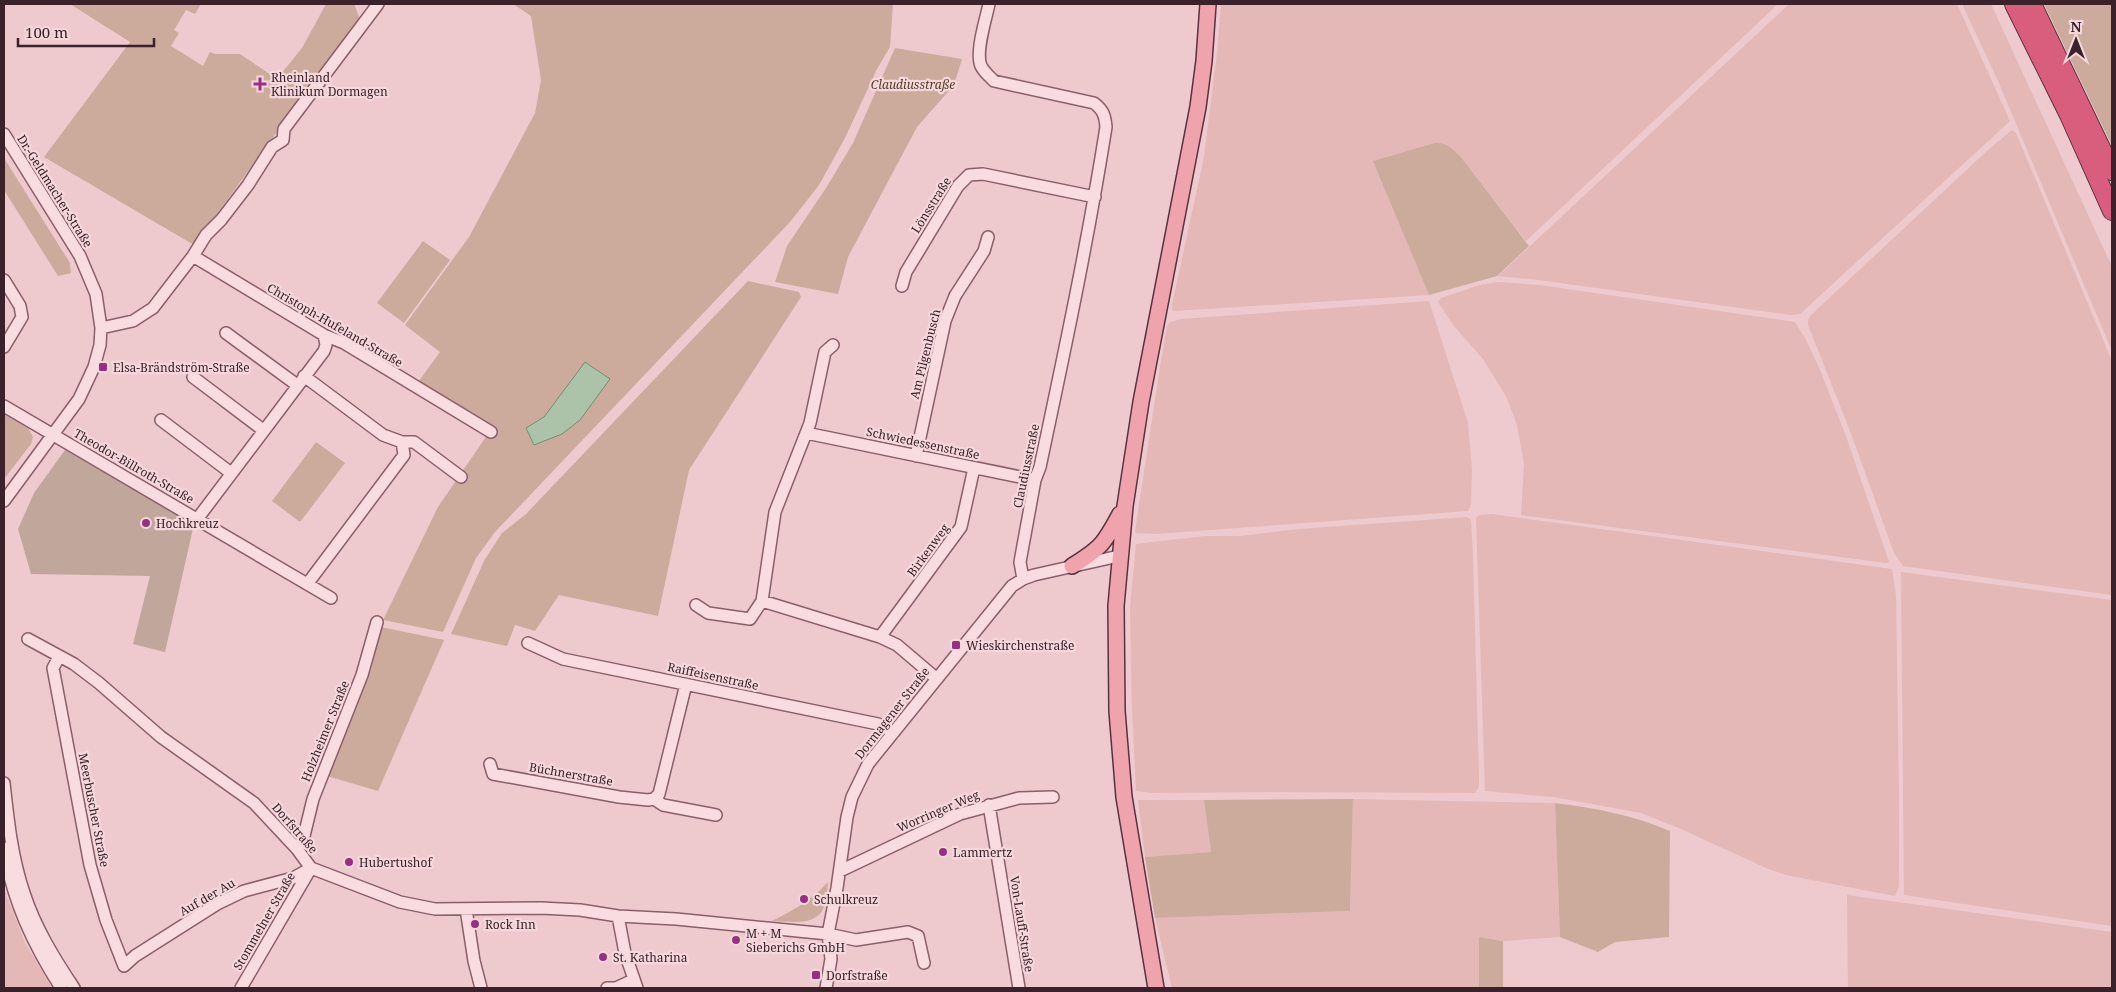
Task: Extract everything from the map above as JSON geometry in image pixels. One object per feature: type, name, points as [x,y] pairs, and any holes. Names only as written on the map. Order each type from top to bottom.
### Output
[{"type":"highway","points":[[2014,4],[2069,115],[2112,211]]},
{"type":"highway","points":[[2032,4],[2112,172]]},
{"type":"main road","points":[[1156,988],[1130,842],[1121,766],[1115,659],[1119,556],[1147,363],[1198,108],[1208,4]]},
{"type":"main road","points":[[1072,566],[1095,552],[1104,543],[1125,506]]},
{"type":"street","points":[[101,328],[133,321],[153,308],[193,256],[206,235],[221,220],[248,185],[272,147],[284,140],[284,129],[378,4]]},
{"type":"street","name":"Claudiusstraße","points":[[990,4],[979,54],[980,65],[985,73],[994,81],[1094,103],[1102,109],[1106,127],[1095,197],[1040,467],[1035,480],[1020,562],[1023,579]]},
{"type":"street","name":"Dr.-Geldmacher-Straße","points":[[4,134],[80,256],[96,294],[101,328],[97,357],[87,385],[4,501]]},
{"type":"street","name":"Lönsstraße","points":[[902,286],[906,272],[958,186],[968,176],[983,174],[1095,197]]},
{"type":"street","name":"Am Pilgenbusch","points":[[916,456],[945,321],[955,296],[984,251],[988,237]]},
{"type":"street","name":"Christoph-Hufeland-Straße","points":[[193,256],[324,335],[344,343],[491,432]]},
{"type":"street","points":[[4,280],[20,306],[22,316],[4,347]]},
{"type":"street","points":[[226,333],[383,435],[402,442],[414,442],[461,477]]},
{"type":"street","points":[[198,518],[324,351],[326,345],[324,335]]},
{"type":"street","points":[[696,605],[708,613],[750,619],[762,601],[775,512],[810,422],[825,352],[834,345]]},
{"type":"street","points":[[194,376],[263,430]]},
{"type":"street","name":"Theodor-Billroth-Straße","points":[[4,406],[198,518],[331,598]]},
{"type":"street","points":[[161,420],[231,473]]},
{"type":"street","name":"Schwiedessenstraße","points":[[806,433],[1035,480]]},
{"type":"street","points":[[308,583],[404,455],[402,442]]},
{"type":"street","name":"Birkenweg","points":[[880,638],[961,527],[974,468]]},
{"type":"street","name":"Dormagener Straße","points":[[826,988],[831,959],[828,934],[852,797],[868,764],[1005,594],[1023,579],[1119,556]]},
{"type":"street","points":[[762,601],[897,645],[937,679]]},
{"type":"street","name":"Holzheimer Straße","points":[[298,849],[304,840],[313,799],[362,675],[377,622]]},
{"type":"street","name":"Dorfstraße","points":[[28,639],[74,664],[97,681],[161,737],[254,803],[298,849],[311,868],[400,902],[435,909],[541,908],[580,910],[618,916],[676,919],[828,934],[856,940],[913,932],[918,936],[924,962]]},
{"type":"street","name":"Raiffeisenstraße","points":[[528,643],[563,659],[878,724],[894,732]]},
{"type":"street","name":"Meerbuscher Straße","points":[[59,657],[53,668],[90,865],[106,920],[124,966]]},
{"type":"street","points":[[654,799],[659,794],[686,684]]},
{"type":"street","name":"Büchnerstraße","points":[[490,764],[493,774],[619,797],[654,799],[663,805],[716,814]]},
{"type":"street","points":[[4,783],[16,863],[24,893],[46,944],[74,988]]},
{"type":"street","name":"Worringer Weg","points":[[840,871],[952,818],[989,805],[1019,798],[1053,797]]},
{"type":"street","name":"Von-Lauff-Straße","points":[[989,805],[1019,988]]},
{"type":"street","points":[[4,848],[14,896],[37,949],[61,988]]},
{"type":"street","name":"Auf der Au","points":[[124,966],[135,956],[217,904],[244,891],[293,878],[311,868]]},
{"type":"street","name":"Stommelner Straße","points":[[241,988],[311,868]]},
{"type":"street","points":[[466,909],[474,961],[481,988]]},
{"type":"street","points":[[607,988],[635,984],[618,916]]},
{"type":"shaded area","points":[[1221,4],[1778,4],[1526,241],[1461,157],[1374,161],[1429,295],[1174,311],[1172,310],[1172,305],[1204,157]]},
{"type":"shaded area","points":[[1789,4],[1957,4],[2010,121],[1800,314],[1791,315],[1498,276]]},
{"type":"shaded area","points":[[1962,4],[1991,4],[2112,267],[2112,351],[1998,81]]},
{"type":"shaded area","points":[[2012,130],[2016,133],[2112,361],[2112,595],[1903,566],[1894,553],[1852,436],[1808,325],[1811,315],[1988,150]]},
{"type":"shaded area","points":[[1498,282],[1539,285],[1795,322],[1821,372],[1847,439],[1889,562],[1521,515],[1524,464],[1517,425],[1507,398],[1483,359],[1453,325],[1438,302],[1441,298],[1480,285]]},
{"type":"shaded area","points":[[1429,301],[1468,423],[1472,470],[1471,504],[1468,511],[1155,534],[1136,533],[1160,367],[1167,326],[1170,322],[1181,319]]},
{"type":"shaded area","points":[[585,362],[610,379],[580,420],[562,434],[534,445],[526,428],[544,417]]},
{"type":"shaded area","points":[[65,450],[194,524],[165,652],[133,644],[150,576],[31,574],[18,529],[34,493]]},
{"type":"shaded area","points":[[1492,514],[1892,569],[1896,596],[1899,798],[1899,886],[1895,896],[1786,875],[1641,813],[1554,797],[1485,791],[1476,518],[1479,515]]},
{"type":"shaded area","points":[[1467,517],[1471,520],[1473,556],[1479,778],[1479,786],[1475,793],[1153,793],[1136,791],[1130,607],[1136,544],[1205,536],[1241,536],[1299,529]]},
{"type":"shaded area","points":[[1901,572],[2112,600],[2112,926],[1904,895]]},
{"type":"shaded area","points":[[1353,799],[1555,803],[1560,937],[1503,941],[1479,937],[1479,988],[1172,988],[1155,918],[1350,911]]},
{"type":"shaded area","points":[[1138,800],[1204,800],[1211,852],[1145,857]]},
{"type":"shaded area","points":[[4,889],[25,943],[52,988],[4,988]]},
{"type":"shaded area","points":[[1847,895],[2112,932],[2112,988],[1848,988]]},
{"type":"green space","points":[[70,4],[201,4],[195,14],[186,10],[174,30],[179,33],[171,46],[203,66],[210,52],[215,54],[240,54],[277,79],[302,48],[326,4],[354,4],[360,19],[194,245],[44,157],[130,42]]},
{"type":"green space","points":[[513,4],[893,4],[890,47],[877,69],[845,138],[819,185],[790,222],[495,532],[476,558],[443,632],[383,620],[438,507],[494,425],[487,426],[416,385],[440,352],[405,325],[469,237],[535,113],[541,80],[531,16]],"holes":[[[544,417],[534,444],[526,428]]]},
{"type":"green space","points":[[2044,4],[2112,4],[2112,146]]},
{"type":"green space","name":"Claudiusstraße","points":[[895,48],[962,59],[954,85],[917,127],[848,257],[838,294],[775,282],[787,246],[826,188],[853,143]]},
{"type":"green space","points":[[1435,143],[1446,145],[1461,157],[1529,246],[1497,276],[1429,295],[1373,161]]},
{"type":"green space","points":[[4,158],[70,263],[71,273],[58,276],[4,190]]},
{"type":"green space","points":[[423,241],[450,260],[404,323],[377,303]]},
{"type":"green space","points":[[748,281],[799,292],[801,297],[689,470],[658,616],[559,595],[535,631],[515,625],[507,646],[451,634],[485,559],[502,533],[526,514]]},
{"type":"green space","points":[[4,414],[28,428],[33,437],[31,444],[4,479]]},
{"type":"green space","points":[[316,442],[345,463],[300,522],[272,501]]},
{"type":"green space","points":[[381,627],[444,640],[378,791],[327,776],[371,670]]},
{"type":"green space","points":[[1353,799],[1350,911],[1155,918],[1145,857],[1211,852],[1204,800]]},
{"type":"green space","points":[[1555,803],[1614,813],[1670,831],[1669,937],[1615,942],[1598,952],[1560,937]]},
{"type":"green space","points":[[828,882],[826,899],[819,915],[800,922],[772,921],[802,904]]},
{"type":"green space","points":[[1479,937],[1503,941],[1503,988],[1479,988]]},
{"type":"place","name":"Rheinland Klinikum Dormagen","points":[[260,84]]},
{"type":"place","name":"Elsa-Brändström-Straße","points":[[103,367]]},
{"type":"place","name":"Hochkreuz","points":[[146,523]]},
{"type":"place","name":"Wieskirchenstraße","points":[[956,645]]},
{"type":"place","name":"Lammertz","points":[[943,852]]},
{"type":"place","name":"Hubertushof","points":[[349,862]]},
{"type":"place","name":"Schulkreuz","points":[[804,899]]},
{"type":"place","name":"Rock Inn","points":[[475,924]]},
{"type":"place","name":"M + M Sieberichs GmbH","points":[[736,940]]},
{"type":"place","name":"St. Katharina","points":[[603,957]]},
{"type":"place","name":"Dorfstraße","points":[[816,975]]}]
